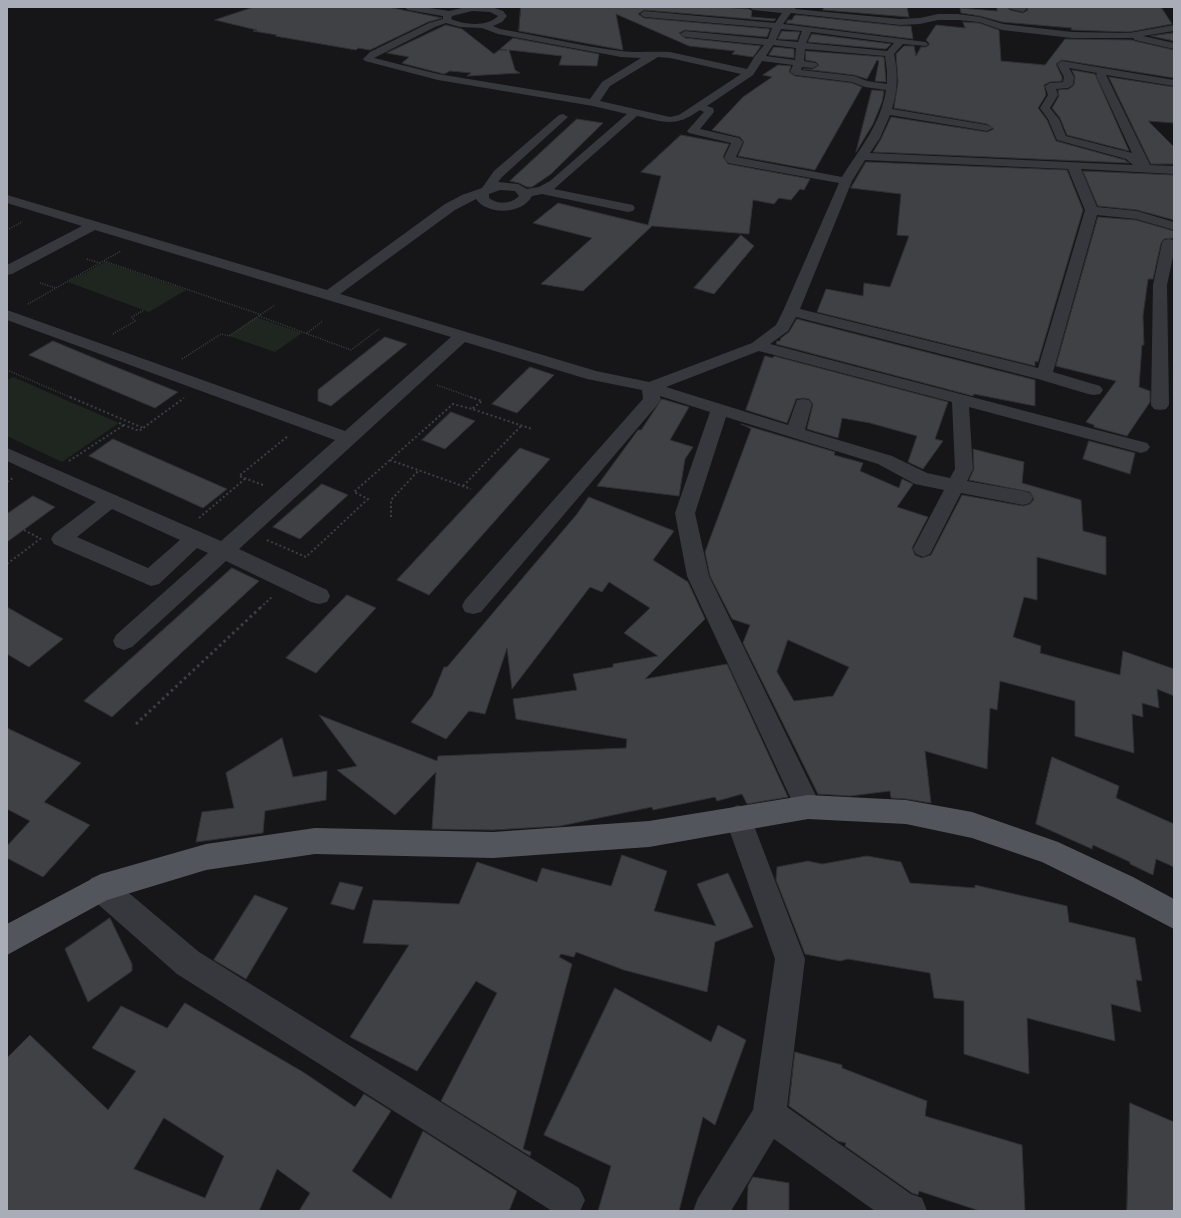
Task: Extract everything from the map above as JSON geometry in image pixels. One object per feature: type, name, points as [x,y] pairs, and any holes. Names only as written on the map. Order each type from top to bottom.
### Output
[{"type":"main road","points":[[7,940],[101,888],[206,857],[315,841],[493,845],[649,834],[808,807],[906,812],[972,825],[1048,851],[1123,887],[1174,915]]},
{"type":"street","points":[[408,7],[447,14],[457,25],[482,26],[498,31],[621,54],[651,56]]},
{"type":"street","points":[[650,7],[700,15],[780,23],[808,29],[902,40],[923,44]]},
{"type":"street","points":[[739,38],[753,20],[760,7],[848,12],[876,16],[900,22],[920,21],[938,17],[958,17],[980,20],[1002,27],[1042,33],[1072,35],[1129,36],[1174,28]]},
{"type":"street","points":[[927,7],[938,17]]},
{"type":"street","points":[[1013,7],[1023,9]]},
{"type":"street","points":[[482,26],[498,22],[503,16],[500,12],[489,8],[462,10],[447,14],[432,25],[372,54],[368,59],[438,77],[593,103],[676,119],[687,115],[749,73],[758,58],[771,42],[780,23],[791,9]]},
{"type":"street","points":[[799,63],[801,45],[818,10]]},
{"type":"street","points":[[644,14],[675,11]]},
{"type":"street","points":[[662,25],[675,11]]},
{"type":"street","points":[[828,67],[829,48],[848,12]]},
{"type":"street","points":[[700,15],[685,34],[739,38],[889,54]]},
{"type":"street","points":[[857,63],[856,50],[867,36],[876,16]]},
{"type":"street","points":[[712,36],[725,18]]},
{"type":"street","points":[[928,19],[990,31]]},
{"type":"street","points":[[650,387],[758,346],[782,328],[791,311],[846,181],[884,120],[890,87],[889,54],[902,40],[903,30],[900,22]]},
{"type":"street","points":[[1129,36],[1174,46]]},
{"type":"street","points":[[593,103],[606,84],[621,54]]},
{"type":"street","points":[[606,84],[651,56],[658,54],[670,55],[749,73]]},
{"type":"street","points":[[758,58],[828,67],[866,84],[890,87]]},
{"type":"street","points":[[1077,58],[1166,72]]},
{"type":"street","points":[[1145,168],[1130,156],[1061,138],[1053,119],[1045,108],[1053,95],[1050,86],[1068,85],[1069,77],[1062,64],[1174,83]]},
{"type":"street","points":[[1104,72],[1101,75],[1145,168]]},
{"type":"street","points":[[699,107],[707,109],[709,112],[694,131],[735,140],[737,142],[730,158],[732,160],[846,181]]},
{"type":"street","points":[[887,110],[987,128]]},
{"type":"street","points":[[336,297],[455,214],[472,207],[486,195],[506,186],[518,188],[525,193],[542,190],[554,184],[634,112]]},
{"type":"street","points":[[486,195],[498,174],[563,117]]},
{"type":"street","points":[[861,156],[1174,170]]},
{"type":"street","points":[[1044,375],[1092,210],[1073,166]]},
{"type":"street","points":[[542,190],[628,208]]},
{"type":"street","points":[[486,195],[502,206],[515,204],[524,199],[525,193]]},
{"type":"street","points":[[7,199],[593,375],[650,387],[719,410],[885,460],[922,479],[1023,498]]},
{"type":"street","points":[[1092,210],[1137,214],[1174,226]]},
{"type":"street","points":[[7,271],[94,225]]},
{"type":"street","points":[[1160,405],[1169,243]]},
{"type":"street","points":[[791,311],[1044,375],[1094,390]]},
{"type":"street","points":[[7,315],[349,439]]},
{"type":"street","points":[[124,642],[463,335]]},
{"type":"street","points":[[758,346],[1141,447]]},
{"type":"street","points":[[473,606],[652,400],[650,387]]},
{"type":"street","points":[[924,549],[964,469],[960,399]]},
{"type":"street","points":[[795,433],[803,404]]},
{"type":"street","points":[[719,410],[686,513],[698,576],[808,807]]},
{"type":"street","points":[[12,462],[195,530],[224,551],[319,596]]},
{"type":"street","points":[[111,500],[61,539],[151,578],[195,530]]},
{"type":"street","points":[[711,1211],[769,1115],[790,959],[738,818]]},
{"type":"street","points":[[101,888],[188,963],[567,1200]]},
{"type":"street","points":[[769,1115],[900,1207],[909,1211]]},
{"type":"path","points":[[27,304],[123,250]]},
{"type":"path","points":[[87,259],[100,263]]},
{"type":"path","points":[[104,261],[262,315]]},
{"type":"path","points":[[40,283],[56,288]]},
{"type":"path","points":[[180,360],[221,334],[229,336],[275,305]]},
{"type":"path","points":[[113,334],[135,321],[132,317],[144,310]]},
{"type":"path","points":[[259,316],[351,350],[384,326]]},
{"type":"path","points":[[306,334],[323,322]]},
{"type":"path","points":[[7,370],[143,428]]},
{"type":"path","points":[[7,376],[12,373]]},
{"type":"path","points":[[416,378],[482,401],[472,409]]},
{"type":"path","points":[[119,423],[139,431],[190,394]]},
{"type":"path","points":[[246,531],[306,557],[368,499],[354,492],[453,404],[532,429]]},
{"type":"path","points":[[64,464],[124,425]]},
{"type":"path","points":[[463,486],[521,426]]},
{"type":"path","points":[[260,491],[266,486],[239,476],[291,433]]},
{"type":"path","points":[[390,460],[471,489]]},
{"type":"path","points":[[391,516],[391,500],[419,470]]},
{"type":"path","points":[[195,530],[246,478]]},
{"type":"path","points":[[7,564],[46,534]]},
{"type":"path","points":[[136,724],[288,581]]},
{"type":"shaded area","points":[[105,262],[186,290],[149,312],[68,282]]},
{"type":"shaded area","points":[[256,317],[302,333],[275,352],[229,336]]},
{"type":"shaded area","points":[[13,377],[119,423],[62,462],[7,436],[7,380]]},
{"type":"building","points":[[254,7],[388,7],[442,18],[428,22],[370,50],[358,48],[356,50],[275,36],[277,35],[253,31],[257,30],[215,20]]},
{"type":"building","points":[[521,7],[721,7],[749,9],[752,11],[751,17],[776,19],[774,21],[644,10],[638,14],[644,18],[770,29],[767,37],[685,30],[679,33],[685,38],[761,46],[753,57],[732,54],[735,51],[689,46],[616,14],[623,50],[519,31]]},
{"type":"building","points":[[824,7],[907,7],[909,17],[823,10]]},
{"type":"building","points":[[997,7],[1008,7],[1010,10],[1023,13],[1028,10],[1027,7],[1161,7],[1172,24],[1129,32],[1071,30],[1072,28],[1002,22],[961,13],[960,8],[997,11]]},
{"type":"building","points":[[797,15],[911,26],[913,39],[786,23],[788,20],[792,20],[794,16]]},
{"type":"building","points":[[963,22],[979,23],[999,30],[1001,61],[1045,65],[1065,39],[1132,40],[1174,50],[1174,78],[1062,60],[1056,64],[1062,77],[1062,81],[1050,82],[1044,85],[1046,95],[1038,108],[1047,120],[1056,141],[1125,160],[1129,163],[873,152],[891,117],[987,132],[994,129],[987,124],[894,108],[898,82],[896,54],[904,46],[914,46],[916,56],[921,47],[926,47],[929,45],[926,40],[936,25],[965,28]]},
{"type":"building","points":[[446,25],[462,29],[494,54],[499,50],[507,50],[500,49],[513,38],[599,54],[597,66],[559,65],[562,56],[509,50],[515,70],[520,73],[467,76],[471,73],[450,71],[444,74],[405,64],[402,63],[409,57],[387,53]]},
{"type":"building","points":[[782,31],[800,32],[797,40],[778,39]]},
{"type":"building","points":[[1174,33],[1174,41],[1151,36]]},
{"type":"building","points":[[812,34],[891,44],[886,49],[808,42]]},
{"type":"building","points":[[774,47],[794,49],[794,58],[769,55]]},
{"type":"building","points":[[806,51],[884,57],[886,82],[875,81],[879,61],[877,60],[867,79],[854,75],[803,69],[813,69],[819,65],[816,62],[806,60]]},
{"type":"building","points":[[778,65],[791,66],[789,72],[795,76],[852,83],[862,87],[815,170],[738,156],[744,142],[740,137],[712,130],[743,97],[772,77],[763,75]]},
{"type":"building","points":[[1072,70],[1095,74],[1129,151],[1067,135],[1060,118],[1052,108],[1059,96],[1058,90],[1069,89],[1074,85],[1075,77]]},
{"type":"building","points":[[1109,77],[1174,87],[1174,123],[1148,121],[1174,147],[1174,164],[1151,164]]},
{"type":"building","points":[[872,90],[884,91],[882,102],[873,124],[856,152]]},
{"type":"building","points":[[577,119],[603,123],[551,174],[532,187],[527,187],[510,181]]},
{"type":"building","points":[[681,135],[729,144],[723,157],[728,164],[810,179],[804,190],[800,189],[791,200],[779,198],[774,204],[753,200],[749,234],[652,226],[583,291],[541,284],[592,238],[533,223],[558,203],[648,225],[661,176],[641,172]]},
{"type":"building","points":[[866,162],[1067,170],[1083,210],[1038,362],[1035,361],[1035,366],[817,312],[826,289],[863,296],[864,283],[890,287],[909,236],[897,235],[901,194],[851,188]]},
{"type":"building","points":[[1083,171],[1174,175],[1174,220],[1137,210],[1098,206]]},
{"type":"building","points":[[1098,217],[1136,220],[1174,231],[1174,238],[1164,239],[1161,243],[1153,279],[1148,279],[1143,316],[1144,345],[1142,345],[1139,387],[1150,391],[1150,402],[1127,436],[1094,427],[1094,425],[1086,422],[1116,381],[1056,366]]},
{"type":"building","points":[[741,235],[754,246],[714,294],[694,288]]},
{"type":"building","points":[[797,319],[1035,380],[1035,406],[974,394],[973,396],[776,344],[777,341],[780,341],[781,338],[789,332]]},
{"type":"building","points":[[385,337],[407,344],[331,406],[318,401],[318,390]]},
{"type":"building","points":[[53,341],[178,392],[155,408],[29,355]]},
{"type":"building","points":[[765,356],[773,358],[774,356],[948,402],[935,439],[943,441],[923,469],[908,462],[917,436],[870,423],[842,418],[838,438],[807,429],[813,404],[809,399],[796,399],[787,423],[746,410]]},
{"type":"building","points":[[530,367],[554,375],[517,413],[492,404]]},
{"type":"building","points":[[662,399],[689,407],[670,440],[693,447],[685,459],[679,496],[597,486],[638,430],[641,430]]},
{"type":"building","points":[[451,412],[475,421],[445,449],[422,440]]},
{"type":"building","points":[[741,424],[835,452],[834,455],[863,463],[860,471],[899,488],[902,479],[913,484],[897,507],[928,517],[912,548],[915,555],[922,558],[931,555],[962,495],[1023,506],[1030,504],[1034,499],[1030,492],[969,480],[974,469],[973,449],[1024,462],[1022,483],[1081,500],[1083,531],[1106,537],[1106,575],[1037,557],[1037,600],[1024,597],[1013,637],[1041,646],[1040,653],[1120,675],[1123,651],[1174,669],[1174,696],[1157,689],[1159,708],[1142,703],[1143,717],[1132,714],[1134,753],[1075,736],[1075,701],[1000,681],[997,710],[990,708],[987,769],[925,751],[931,803],[891,798],[890,791],[850,796],[818,794],[743,643],[750,625],[732,619],[710,576],[705,552],[751,429]],"holes":[[[788,640],[849,667],[833,696],[794,701],[777,672]]]},
{"type":"building","points":[[113,439],[227,489],[203,508],[89,456]]},
{"type":"building","points":[[1089,441],[1135,453],[1130,474],[1083,459]]},
{"type":"building","points":[[520,448],[550,459],[429,595],[397,580]]},
{"type":"building","points":[[322,484],[348,495],[300,539],[273,527]]},
{"type":"building","points":[[33,496],[55,507],[7,542],[7,514]]},
{"type":"building","points":[[589,497],[674,531],[653,560],[688,582],[705,619],[645,679],[727,664],[788,797],[747,804],[742,794],[717,801],[715,797],[653,810],[652,807],[560,826],[493,830],[432,829],[436,772],[395,815],[337,770],[357,766],[319,715],[437,761],[438,756],[626,748],[627,739],[516,719],[513,699],[577,690],[573,674],[613,667],[613,664],[658,656],[624,633],[650,608],[609,582],[602,592],[590,587],[512,689],[507,648],[485,714],[469,711],[446,739],[411,722],[432,696],[444,667],[447,667],[577,514]]},
{"type":"building","points":[[232,568],[259,581],[112,717],[84,701]]},
{"type":"building","points":[[347,595],[376,608],[316,673],[286,658]]},
{"type":"building","points":[[7,607],[63,639],[29,667],[7,654]]},
{"type":"building","points":[[7,728],[81,763],[44,802],[90,825],[43,877],[7,858],[7,846],[30,821],[7,809]]},
{"type":"building","points":[[282,738],[293,777],[327,771],[326,800],[265,811],[263,833],[196,842],[202,812],[234,808],[226,773]]},
{"type":"building","points":[[1052,757],[1119,786],[1116,798],[1174,824],[1174,867],[1156,859],[1153,875],[1130,864],[1130,862],[1093,845],[1092,849],[1036,824]]},
{"type":"building","points":[[622,855],[667,871],[654,911],[716,926],[697,884],[728,873],[753,927],[715,942],[707,992],[624,970],[576,952],[574,957],[561,954],[559,957],[572,964],[523,1149],[531,1152],[530,1156],[441,1101],[497,993],[476,981],[417,1071],[350,1037],[409,945],[363,943],[373,900],[459,904],[477,862],[537,882],[542,868],[611,886]]},
{"type":"building","points":[[867,856],[901,862],[910,883],[975,888],[975,885],[1067,906],[1069,922],[1135,938],[1142,981],[1136,980],[1141,1012],[1111,1004],[1115,1041],[1027,1018],[1029,1074],[964,1054],[964,1001],[934,998],[930,973],[848,959],[840,961],[805,954],[776,880],[777,867],[808,861],[822,864]]},
{"type":"building","points":[[340,882],[363,887],[354,910],[331,904]]},
{"type":"building","points":[[255,895],[288,908],[246,979],[214,960]]},
{"type":"building","points":[[110,918],[132,964],[132,971],[88,1002],[65,949]]},
{"type":"building","points":[[615,988],[711,1042],[718,1025],[746,1040],[715,1125],[703,1117],[679,1211],[598,1211],[611,1166],[544,1135]]},
{"type":"building","points":[[185,1003],[303,1072],[355,1107],[364,1094],[391,1111],[352,1171],[391,1199],[423,1131],[517,1191],[509,1211],[299,1211],[310,1193],[277,1169],[259,1211],[7,1211],[7,1058],[30,1035],[108,1110],[136,1071],[92,1048],[121,1006],[167,1028]],"holes":[[[164,1118],[224,1156],[205,1198],[134,1169]]]},
{"type":"building","points":[[795,1052],[842,1065],[842,1068],[927,1101],[925,1116],[1022,1145],[1025,1211],[980,1211],[919,1191],[918,1195],[912,1193],[845,1146],[846,1143],[838,1141],[789,1106]]},
{"type":"building","points":[[1130,1103],[1174,1122],[1174,1211],[1127,1211]]},
{"type":"building","points":[[753,1177],[789,1183],[789,1211],[747,1211],[748,1186]]}]
